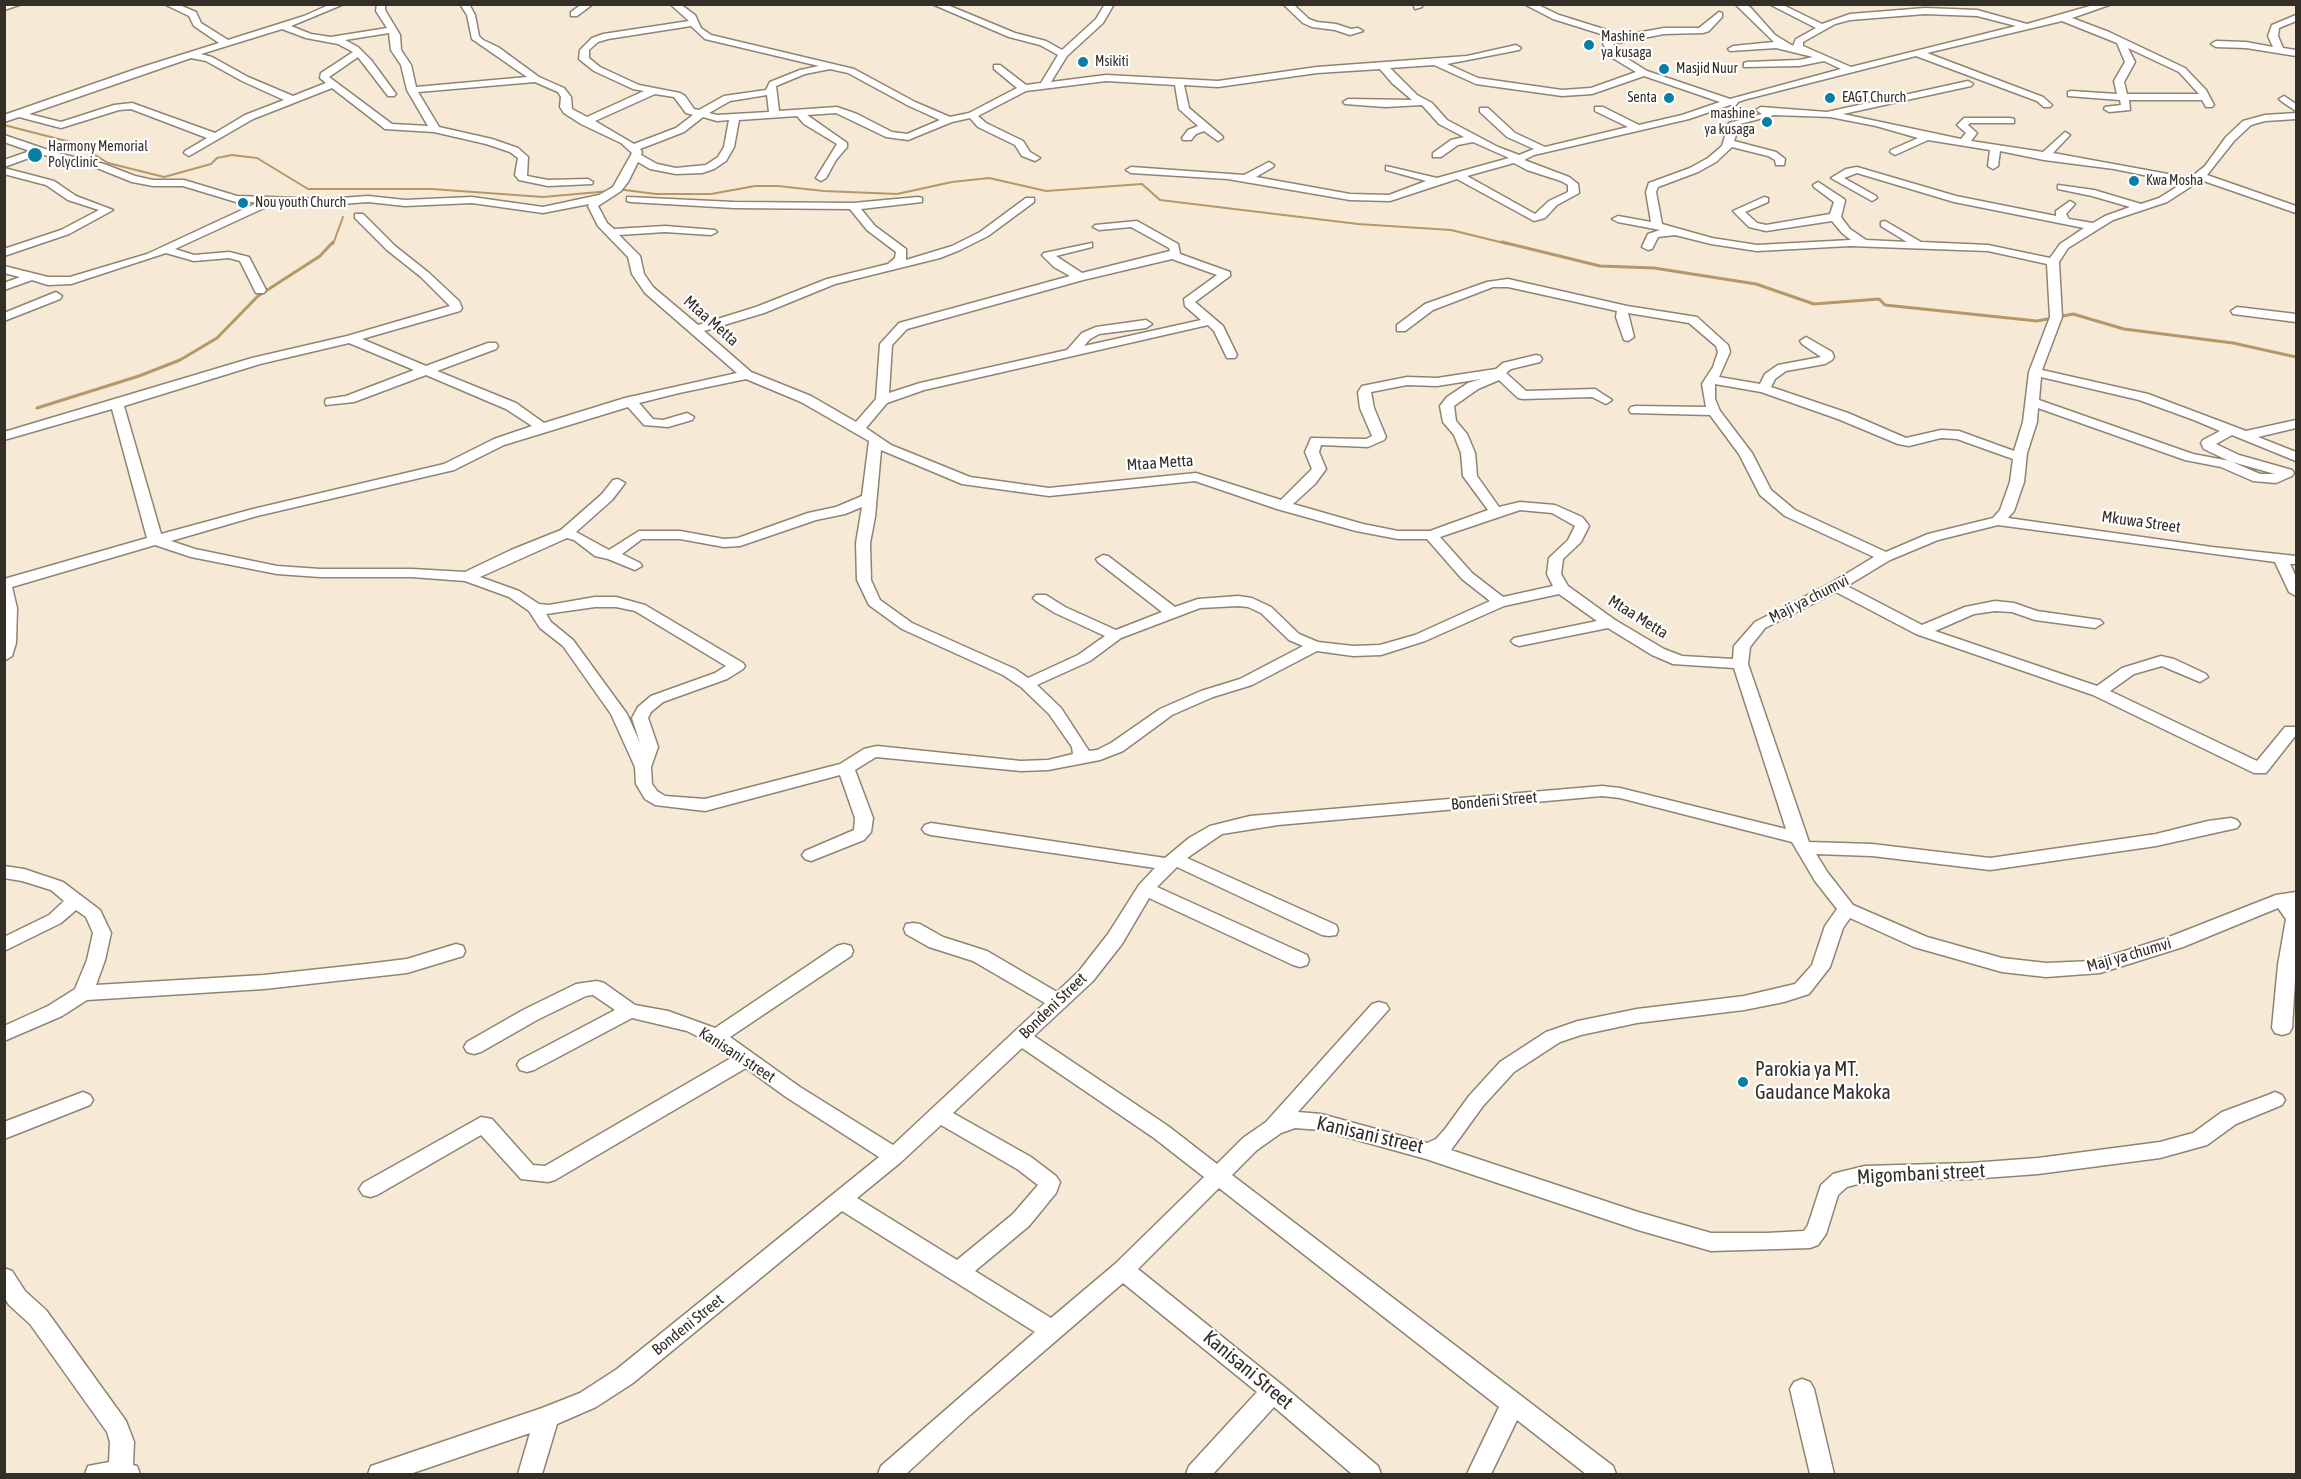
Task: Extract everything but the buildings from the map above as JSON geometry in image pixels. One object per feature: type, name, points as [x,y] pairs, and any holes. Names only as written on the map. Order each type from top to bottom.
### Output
[{"type":"street","points":[[4,7],[18,4]]},
{"type":"street","points":[[168,4],[193,14],[197,24],[225,43]]},
{"type":"street","points":[[4,119],[225,43],[317,15],[340,4]]},
{"type":"street","points":[[381,4],[380,10],[394,35],[396,50],[406,65],[412,90],[435,129]]},
{"type":"street","points":[[464,4],[471,15],[476,39],[495,49],[536,79],[561,90],[566,97],[565,107],[568,111],[585,122],[621,138],[654,166],[676,171],[702,170],[710,167],[722,159],[729,147],[731,128],[735,118]]},
{"type":"street","points":[[574,14],[589,4]]},
{"type":"street","points":[[674,4],[696,23],[701,32],[718,40],[779,52],[857,73],[912,104],[949,120]]},
{"type":"street","points":[[936,4],[1012,35],[1043,43],[1063,54]]},
{"type":"street","points":[[1045,84],[1063,54],[1100,21],[1110,4]]},
{"type":"street","points":[[1287,4],[1306,21],[1315,25],[1336,27],[1350,32],[1358,31]]},
{"type":"street","points":[[1739,4],[1748,10],[1772,37],[1784,45],[1851,69]]},
{"type":"street","points":[[1773,4],[1823,28]]},
{"type":"street","points":[[2069,4],[2089,11]]},
{"type":"street","points":[[1131,170],[1247,178],[1350,197],[1372,199],[1405,195],[1437,181],[1544,150],[1638,128],[1851,69],[2063,18],[2108,4]]},
{"type":"street","points":[[1530,5],[1556,17],[1605,32],[1612,40]]},
{"type":"street","points":[[1800,50],[1799,41],[1832,22],[1850,17],[1924,10],[1977,13],[2026,26]]},
{"type":"street","points":[[1719,15],[1706,29],[1700,31],[1664,32],[1612,40],[1608,44],[1614,55],[1644,73],[1730,103],[1772,112],[1827,115],[1876,123],[1927,137],[2196,179],[2268,199],[2296,210]]},
{"type":"street","points":[[2063,18],[2093,28],[2182,70],[2208,101],[2071,94]]},
{"type":"street","points":[[2279,49],[2273,36],[2275,27],[2296,18]]},
{"type":"street","points":[[696,23],[606,36],[595,40],[583,52],[584,59],[597,69],[636,87],[676,94],[682,98],[690,111],[702,115],[735,118],[837,111],[890,135],[908,137],[949,120],[972,115],[1024,88],[1045,84],[1106,78],[1179,82],[1280,76],[1317,70],[1468,59],[1516,48]]},
{"type":"street","points":[[283,26],[303,35],[345,44],[359,52],[391,94]]},
{"type":"street","points":[[330,40],[390,30]]},
{"type":"street","points":[[2109,109],[2126,108],[2119,81],[2123,78],[2130,62],[2121,42]]},
{"type":"street","points":[[2216,44],[2279,49],[2296,53]]},
{"type":"street","points":[[1733,49],[1784,45]]},
{"type":"street","points":[[359,52],[324,75],[389,127],[435,129],[488,141],[514,150],[523,157],[520,175],[523,178],[548,183],[588,182]]},
{"type":"street","points":[[1917,53],[2045,101],[2047,105]]},
{"type":"street","points":[[191,55],[209,59],[245,79],[293,100]]},
{"type":"street","points":[[1747,65],[1799,63],[1825,58]]},
{"type":"street","points":[[1890,60],[1973,64]]},
{"type":"street","points":[[1439,62],[1476,81],[1562,93],[1592,91],[1644,73]]},
{"type":"street","points":[[1383,66],[1411,95],[1435,110],[1443,122],[1473,139],[1570,182],[1575,187],[1574,193],[1553,203],[1541,216],[1534,218],[1458,175]]},
{"type":"street","points":[[774,114],[775,106],[770,87],[779,80],[831,67]]},
{"type":"street","points":[[997,68],[1024,88]]},
{"type":"street","points":[[1280,76],[1286,86]]},
{"type":"street","points":[[412,90],[536,79]]},
{"type":"street","points":[[1179,82],[1184,109],[1218,138]]},
{"type":"street","points":[[189,153],[249,117],[333,84]]},
{"type":"street","points":[[1827,115],[1868,104],[1968,84]]},
{"type":"street","points":[[585,122],[655,90]]},
{"type":"street","points":[[4,138],[39,151],[100,166],[140,181],[183,183],[236,199],[327,202],[368,199],[405,203],[472,200],[543,210],[601,198],[618,189],[635,152],[680,130],[706,110],[727,98],[770,92]]},
{"type":"street","points":[[2284,99],[2296,108]]},
{"type":"street","points":[[1348,102],[1385,105],[1424,102]]},
{"type":"street","points":[[18,114],[61,125],[118,106],[132,106],[215,137]]},
{"type":"street","points":[[1484,110],[1511,135],[1544,150]]},
{"type":"street","points":[[1599,110],[1638,128]]},
{"type":"street","points":[[800,112],[808,122],[842,143],[842,147],[831,159],[821,178]]},
{"type":"street","points":[[1657,226],[1651,197],[1653,185],[1694,170],[1712,160],[1728,143],[1733,125],[1737,122],[1772,112]]},
{"type":"street","points":[[972,115],[981,124],[1019,143],[1026,154],[1035,158]]},
{"type":"street","points":[[1998,521],[2012,500],[2017,482],[2019,457],[2030,422],[2036,372],[2048,345],[2058,311],[2053,289],[2053,262],[2064,246],[2122,213],[2163,200],[2196,179],[2244,125],[2257,119],[2296,116]]},
{"type":"street","points":[[1964,142],[1972,133],[1962,125],[1968,120],[2010,121]]},
{"type":"street","points":[[1187,138],[1192,132],[1205,127]]},
{"type":"street","points":[[2044,157],[2065,135]]},
{"type":"street","points":[[1895,152],[1927,137]]},
{"type":"street","points":[[1437,155],[1455,142],[1473,139]]},
{"type":"street","points":[[1728,143],[1772,154],[1780,159],[1780,163]]},
{"type":"street","points":[[1993,166],[1994,152],[1997,147]]},
{"type":"street","points":[[4,164],[39,151]]},
{"type":"street","points":[[1247,178],[1269,165]]},
{"type":"street","points":[[1390,168],[1437,181]]},
{"type":"street","points":[[1872,198],[1836,178],[1857,170],[1954,199],[2094,227]]},
{"type":"street","points":[[4,171],[50,183],[72,198],[108,210],[65,232],[4,253]]},
{"type":"street","points":[[1818,185],[1840,201],[1835,217]]},
{"type":"street","points":[[2062,187],[2094,193],[2143,208]]},
{"type":"street","points":[[2268,199],[2296,195]]},
{"type":"street","name":"Mtaa Metta","points":[[601,198],[595,202],[594,211],[602,224],[634,255],[638,274],[649,290],[730,362],[747,375],[806,399],[900,455],[967,481],[1049,492],[1196,477],[1238,489],[1282,506],[1361,528],[1398,535],[1431,535],[1520,506],[1543,507],[1564,512],[1578,520],[1582,526],[1580,533],[1556,558],[1554,574],[1563,589],[1610,623],[1658,652],[1679,661],[1740,664]]},
{"type":"street","points":[[4,269],[57,282],[71,280],[131,263],[166,250],[275,199]]},
{"type":"street","points":[[631,199],[734,205],[853,206],[918,200]]},
{"type":"street","points":[[695,330],[760,310],[831,281],[894,264],[936,256],[973,240],[1030,200]]},
{"type":"street","points":[[1764,200],[1738,213],[1754,225],[1766,228],[1835,217]]},
{"type":"street","points":[[2064,220],[2060,213],[2070,204]]},
{"type":"street","points":[[853,206],[871,228],[902,250],[901,259],[894,264]]},
{"type":"street","points":[[4,436],[175,387],[256,361],[350,339],[446,312],[456,306],[359,216]]},
{"type":"street","points":[[1835,217],[1846,231],[1863,243]]},
{"type":"street","points":[[1618,219],[1657,226],[1728,244],[1762,249],[1799,244],[1863,243],[1919,247],[1997,248],[2053,262]]},
{"type":"street","points":[[1099,227],[1133,223],[1174,246],[1176,252],[1173,255]]},
{"type":"street","points":[[1885,224],[1912,240],[1919,247]]},
{"type":"street","points":[[612,233],[665,229],[711,232]]},
{"type":"street","points":[[1648,247],[1651,238],[1657,232],[1678,233]]},
{"type":"street","points":[[1080,277],[1058,265],[1048,255],[1088,245]]},
{"type":"street","points":[[166,250],[194,258],[229,255],[245,258],[261,290]]},
{"type":"street","points":[[882,400],[888,353],[886,344],[903,326],[1080,277],[1173,255],[1226,274],[1190,299],[1189,303],[1219,329],[1231,355]]},
{"type":"street","points":[[4,287],[30,277]]},
{"type":"street","points":[[1401,328],[1429,307],[1491,284],[1508,283],[1623,308],[1693,320],[1722,345],[1724,352],[1707,390],[1714,411],[1745,453],[1765,492],[1780,506],[1885,557]]},
{"type":"street","points":[[4,317],[56,296]]},
{"type":"street","points":[[1623,308],[1622,317],[1628,337]]},
{"type":"street","points":[[2237,311],[2296,318]]},
{"type":"street","points":[[858,429],[882,400],[920,387],[1211,321]]},
{"type":"street","points":[[1071,353],[1086,336],[1096,331],[1146,324]]},
{"type":"street","points":[[350,339],[511,406],[542,427]]},
{"type":"street","points":[[1764,389],[1769,377],[1782,368],[1825,360],[1828,357],[1806,341]]},
{"type":"street","points":[[331,402],[349,399],[492,346]]},
{"type":"street","points":[[1496,512],[1470,476],[1468,453],[1460,434],[1450,422],[1447,406],[1473,386],[1501,374],[1507,366],[1536,358]]},
{"type":"street","points":[[2036,372],[2143,398],[2296,457]]},
{"type":"street","points":[[1501,374],[1523,395],[1595,393],[1606,400]]},
{"type":"street","points":[[1282,506],[1315,475],[1318,469],[1312,452],[1316,441],[1368,443],[1379,437],[1367,408],[1364,392],[1367,388],[1407,381],[1437,382],[1501,374]]},
{"type":"street","points":[[4,656],[8,642],[5,584],[253,513],[449,467],[499,442],[542,427],[688,386],[747,375]]},
{"type":"street","points":[[1710,380],[1764,389],[1843,416],[1903,441],[1909,442],[1941,434],[1959,435],[2019,457]]},
{"type":"street","points":[[630,401],[649,422],[663,424],[687,417]]},
{"type":"street","points":[[117,402],[155,540]]},
{"type":"street","points":[[2032,402],[2190,457],[2226,464],[2254,477],[2276,479],[2291,473]]},
{"type":"street","points":[[1636,410],[1714,411]]},
{"type":"street","points":[[2291,473],[2234,458],[2209,446],[2208,443],[2237,433],[2296,424]]},
{"type":"street","points":[[876,440],[863,543],[864,580],[874,602],[907,626],[1009,672],[1027,684],[1060,717],[1080,747],[1082,757]]},
{"type":"street","points":[[467,577],[516,553],[566,533],[607,497],[618,483]]},
{"type":"street","points":[[612,555],[639,536],[680,535],[724,543],[740,542],[813,516],[840,511],[868,499]]},
{"type":"street","name":"Maji ya chumvi","points":[[1998,521],[1933,537],[1885,557],[1836,586],[1760,625],[1742,646],[1740,664],[1800,843],[1821,877],[1847,909],[1922,942],[2002,965],[2046,970],[2093,968],[2176,942],[2289,899]]},
{"type":"street","name":"Mkuwa Street","points":[[1998,521],[2296,560]]},
{"type":"street","points":[[566,533],[579,537],[600,553],[612,555],[635,566]]},
{"type":"street","points":[[1431,535],[1467,576],[1500,602]]},
{"type":"street","points":[[155,540],[191,553],[278,570],[467,577],[514,594],[535,608],[549,610],[594,602],[616,602],[640,608],[737,666],[721,676],[649,704],[640,718],[650,747],[643,767]]},
{"type":"street","points":[[2280,558],[2296,592]]},
{"type":"street","points":[[1103,559],[1172,612]]},
{"type":"street","points":[[1836,586],[1921,631],[2099,692],[2260,769],[2291,731]]},
{"type":"street","points":[[1027,684],[1084,658],[1116,635],[1198,604],[1221,601],[1252,603],[1266,610],[1294,637],[1315,646],[1353,651],[1381,650],[1420,638],[1500,602],[1563,589]]},
{"type":"street","points":[[1041,597],[1060,610],[1116,635]]},
{"type":"street","points":[[1921,631],[1970,610],[1995,606],[2014,608],[2034,615],[2095,623]]},
{"type":"street","points":[[535,608],[545,625],[568,643],[619,714],[643,767],[644,784],[651,795],[661,801],[691,806],[705,806],[846,768],[877,751],[1021,766],[1048,765],[1100,755],[1117,747],[1166,712],[1246,682],[1315,646]]},
{"type":"street","points":[[1519,641],[1610,623]]},
{"type":"street","points":[[2099,692],[2128,671],[2161,661],[2200,677]]},
{"type":"street","points":[[811,855],[858,836],[862,832],[864,818],[846,768]]},
{"type":"street","name":"Bondeni Street","points":[[380,1474],[548,1417],[588,1400],[626,1376],[894,1156],[1086,976],[1115,939],[1145,889],[1195,842],[1216,830],[1250,822],[1602,791],[1641,798],[1800,843],[1990,864],[2156,840],[2208,827],[2231,824]]},
{"type":"street","points":[[931,829],[1172,862],[1261,897],[1329,930]]},
{"type":"street","points":[[4,872],[24,875],[57,886],[94,914],[102,933],[96,960],[83,993]]},
{"type":"street","points":[[1145,889],[1300,960]]},
{"type":"street","points":[[4,945],[55,919],[76,899]]},
{"type":"street","points":[[2282,1028],[2287,965],[2295,919],[2289,899]]},
{"type":"street","name":"Kanisani street","points":[[890,1474],[1123,1269],[1250,1144],[1274,1127],[1295,1120],[1321,1122],[1428,1151],[1443,1144],[1452,1135],[1476,1101],[1507,1067],[1553,1037],[1578,1028],[1637,1016],[1744,1003],[1802,989],[1821,967],[1834,926],[1847,909]]},
{"type":"street","points":[[914,929],[936,942],[980,956],[1058,1002]]},
{"type":"street","points":[[4,1034],[55,1011],[83,993],[264,982],[354,973],[407,966],[456,951]]},
{"type":"street","points":[[716,1037],[844,951]]},
{"type":"street","name":"Kanisani street","points":[[474,1047],[530,1015],[591,986],[597,987],[630,1011],[668,1018],[716,1037],[894,1156]]},
{"type":"street","points":[[1274,1127],[1380,1009]]},
{"type":"street","points":[[527,1065],[630,1011]]},
{"type":"street","points":[[1021,1037],[1161,1132],[1604,1474]]},
{"type":"street","points":[[370,1189],[481,1125],[485,1125],[528,1173],[548,1174],[746,1059]]},
{"type":"street","points":[[4,1131],[83,1100]]},
{"type":"street","name":"Migombani street","points":[[1428,1151],[1638,1221],[1701,1239],[1742,1244],[1810,1239],[1818,1228],[1828,1191],[1840,1180],[1865,1174],[1970,1171],[2038,1166],[2160,1150],[2199,1139],[2229,1118],[2275,1100]]},
{"type":"street","points":[[939,1114],[1024,1163],[1049,1182],[1049,1187],[1021,1220],[959,1271]]},
{"type":"street","points":[[842,1200],[1053,1331]]},
{"type":"street","name":"Kanisani Street","points":[[1123,1269],[1273,1390],[1369,1474]]},
{"type":"street","points":[[4,1277],[17,1298],[59,1344],[118,1428],[122,1442],[125,1473],[97,1474]]},
{"type":"street","points":[[1802,1389],[1822,1474]]},
{"type":"street","points":[[1198,1474],[1273,1390]]},
{"type":"street","points":[[1479,1474],[1513,1403]]},
{"type":"street","points":[[530,1474],[548,1417]]},
{"type":"waterway","points":[[4,125],[78,144],[108,163],[164,177],[211,164],[217,158],[232,155],[257,158],[308,189],[432,189],[543,197],[610,191]]},
{"type":"waterway","points":[[617,189],[656,194],[711,194],[755,186],[778,186],[824,191],[897,194],[952,182],[989,178],[1046,191],[1142,184],[1160,200],[1358,224],[1451,230],[1508,244]]},
{"type":"waterway","points":[[333,244],[343,217]]},
{"type":"waterway","points":[[37,408],[139,376],[180,360],[217,338],[258,296],[320,256],[333,242]]},
{"type":"waterway","points":[[1502,242],[1600,266],[1654,268],[1756,284],[1814,304],[1879,299],[1885,305],[2037,321],[2073,314],[2124,329],[2233,343],[2296,357]]},
{"type":"place","name":"Mashine ya kusaga","points":[[1589,45]]},
{"type":"place","name":"Msikiti","points":[[1083,62]]},
{"type":"place","name":"Masjid Nuur","points":[[1664,69]]},
{"type":"place","name":"Senta","points":[[1669,98]]},
{"type":"place","name":"EAGT Church","points":[[1830,98]]},
{"type":"place","name":"mashine ya kusaga","points":[[1767,122]]},
{"type":"place","name":"Harmony Memorial Polyclinic","points":[[35,155]]},
{"type":"place","name":"Kwa Mosha","points":[[2134,181]]},
{"type":"place","name":"Nou youth Church","points":[[243,203]]},
{"type":"place","name":"Parokia ya MT. Gaudance Makoka","points":[[1743,1082]]}]
